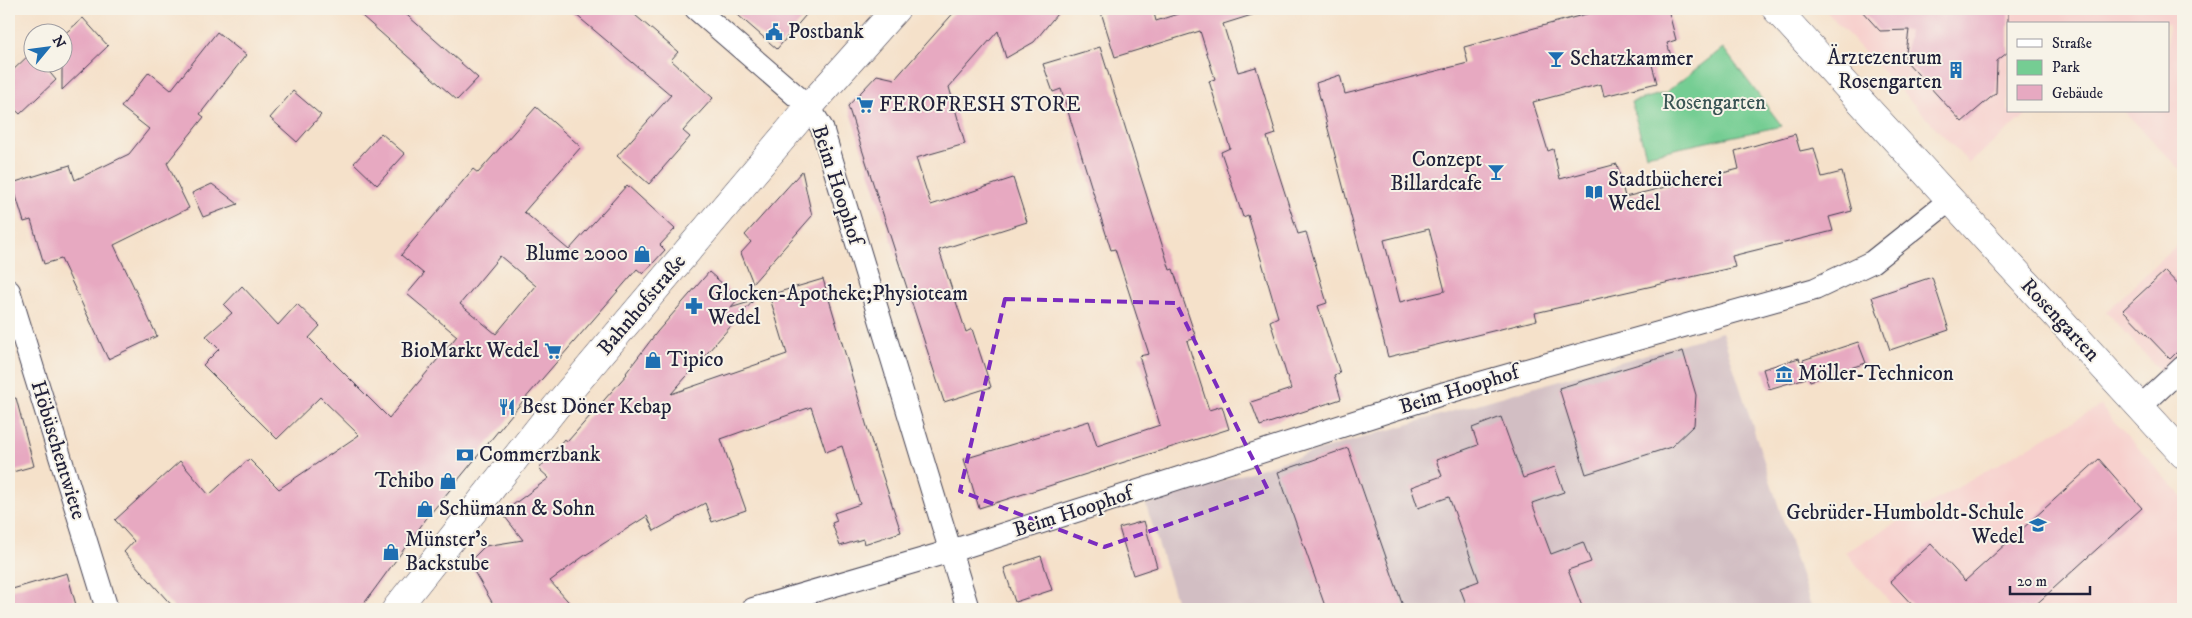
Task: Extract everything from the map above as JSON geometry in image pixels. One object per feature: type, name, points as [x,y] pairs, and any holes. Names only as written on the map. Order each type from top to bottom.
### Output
[{"type":"street","name":"Beim Hoophof","points":[[696,9],[809,107],[822,128],[968,609]]},
{"type":"street","name":"Bahnhofstraße","points":[[396,609],[511,461],[809,107],[896,9]]},
{"type":"street","name":"Rosengarten","points":[[1776,9],[2183,454]]},
{"type":"street","name":"Beim Hoophof","points":[[753,609],[951,550],[1445,393],[1815,289],[1872,262],[1950,200]]},
{"type":"street","name":"Höbüschentwiete","points":[[9,291],[107,609]]},
{"type":"street","points":[[2140,407],[2183,367]]},
{"type":"highlighted area","points":[[1005,299],[1176,303],[1268,490],[1104,547],[960,491]]},
{"type":"shaded area","points":[[1824,9],[2183,9],[2183,172],[2125,112],[2170,112],[2170,22],[2007,22],[2007,112],[2030,112],[1969,163]]},
{"type":"shaded area","points":[[2183,239],[2183,352],[2162,373],[2106,312]]},
{"type":"shaded area","points":[[1722,332],[1812,609],[1179,609],[1146,505],[1294,458]]},
{"type":"shaded area","name":"Gebrüder-Humboldt-Schule Wedel","points":[[2100,406],[2183,497],[2183,609],[1896,609],[1845,552]]},
{"type":"green space","name":"Rosengarten","points":[[1723,48],[1782,126],[1646,155],[1631,102],[1665,93]]},
{"type":"building","points":[[354,9],[400,9],[478,78],[457,100]]},
{"type":"building","points":[[569,9],[628,9],[678,52],[671,60],[713,98],[683,131],[690,137],[649,184],[617,156],[671,95]]},
{"type":"building","name":"Postbank","points":[[731,9],[811,9],[777,49]]},
{"type":"building","points":[[957,9],[1061,9],[1034,42],[1006,58],[998,31],[949,87],[965,144],[916,158],[931,205],[1013,178],[1027,222],[939,250],[966,332],[972,329],[991,387],[944,402],[848,106],[877,75],[895,79]]},
{"type":"building","points":[[1100,9],[1153,9],[1156,21],[1193,9],[1254,9],[1255,14],[1223,24],[1238,72],[1256,67],[1276,134],[1267,137],[1298,234],[1306,232],[1327,303],[1318,306],[1340,373],[1334,375],[1341,399],[1260,426],[1251,402],[1291,389],[1270,321],[1278,317],[1248,215],[1243,217],[1221,152],[1230,148],[1209,81],[1215,79],[1200,31],[1115,57]]},
{"type":"building","points":[[1605,9],[1668,9],[1676,40],[1667,43],[1672,59],[1652,65],[1657,83],[1604,96],[1601,84],[1533,102],[1548,151],[1553,149],[1560,179],[1617,164],[1625,197],[1739,169],[1735,151],[1795,134],[1800,151],[1814,148],[1822,177],[1842,172],[1852,211],[1829,217],[1833,231],[1732,256],[1735,267],[1535,313],[1537,320],[1388,357],[1316,83],[1340,75],[1345,94],[1468,63],[1464,47]],"holes":[[[1429,229],[1445,291],[1400,302],[1384,240]]]},
{"type":"building","name":"Ärztezentrum Rosengarten","points":[[1860,9],[2008,9],[2007,53],[1997,61],[1996,93],[1962,122],[1905,60],[1909,30],[1880,31]]},
{"type":"building","points":[[83,18],[108,46],[62,90],[62,72],[72,72],[72,27]]},
{"type":"building","points":[[217,32],[246,55],[200,114],[204,117],[167,163],[189,208],[114,245],[157,336],[108,359],[61,259],[44,264],[31,220],[24,222],[12,183],[70,165],[75,180],[129,154],[149,129],[121,107],[149,72],[171,90]]},
{"type":"building","points":[[1100,47],[1170,270],[1173,269],[1196,338],[1187,341],[1209,410],[1222,406],[1229,429],[979,508],[964,459],[1089,421],[1097,446],[1160,425],[1139,356],[1149,354],[1115,249],[1111,250],[1061,89],[1053,92],[1043,64]]},
{"type":"building","points":[[22,62],[22,72],[49,72],[56,80],[20,114],[9,104],[9,74]]},
{"type":"building","points":[[293,91],[321,115],[297,142],[270,118]]},
{"type":"building","points":[[536,107],[581,147],[524,212],[569,250],[627,185],[675,229],[660,245],[665,250],[643,274],[637,269],[517,408],[426,519],[360,609],[175,609],[124,552],[134,541],[115,520],[180,461],[209,495],[249,459],[279,489],[359,435],[320,397],[277,439],[203,365],[219,349],[206,336],[232,313],[224,305],[242,286],[278,325],[297,304],[320,326],[309,338],[389,418],[457,336],[407,294],[424,274],[401,255],[473,169],[478,173]],"holes":[[[500,256],[536,286],[496,334],[460,304]]]},
{"type":"building","points":[[381,133],[405,154],[377,185],[354,163]]},
{"type":"building","points":[[802,171],[812,216],[753,283],[741,253],[751,242],[745,235]]},
{"type":"building","points":[[212,184],[238,204],[203,217],[192,193]]},
{"type":"building","points":[[2165,271],[2183,290],[2183,346],[2170,359],[2123,310]]},
{"type":"building","points":[[709,272],[739,298],[730,308],[753,301],[671,394],[787,354],[769,295],[823,279],[870,437],[901,532],[864,544],[863,539],[840,546],[832,523],[837,521],[834,513],[860,504],[842,446],[826,452],[811,407],[721,439],[746,510],[712,522],[705,503],[654,531],[647,516],[584,556],[550,581],[575,609],[496,609],[472,568],[474,557],[485,546],[523,540],[502,513],[549,478],[539,469],[564,439],[568,441],[627,374],[657,332]]},
{"type":"building","points":[[1932,277],[1949,330],[1890,350],[1872,297]]},
{"type":"building","points":[[1858,342],[1866,363],[1810,381],[1803,360]]},
{"type":"building","points":[[1683,351],[1696,395],[1694,425],[1671,447],[1586,474],[1559,388]]},
{"type":"building","name":"Möller-Technicon","points":[[1799,358],[1806,378],[1769,389],[1763,369]]},
{"type":"building","points":[[16,398],[34,466],[9,473],[9,399]]},
{"type":"building","points":[[1501,417],[1523,478],[1555,467],[1564,492],[1532,503],[1551,554],[1583,542],[1591,562],[1568,570],[1583,609],[1468,609],[1460,588],[1479,581],[1449,497],[1418,508],[1411,487],[1442,476],[1436,460],[1478,445],[1472,428]]},
{"type":"building","points":[[1348,448],[1404,609],[1326,609],[1278,472]]},
{"type":"building","points":[[2099,459],[2142,508],[2031,609],[1916,609],[1890,581],[1931,544],[1965,581]]},
{"type":"building","points":[[1144,521],[1157,567],[1133,575],[1119,528]]},
{"type":"building","points":[[1041,556],[1052,590],[1015,602],[1004,568]]},
{"type":"building","points":[[67,573],[76,605],[62,609],[9,609],[9,590]]},
{"type":"place","name":"Postbank","points":[[774,32]]},
{"type":"place","name":"Schatzkammer","points":[[1556,59]]},
{"type":"place","name":"Ärztezentrum Rosengarten","points":[[1956,70]]},
{"type":"place","name":"FEROFRESH STORE","points":[[865,105]]},
{"type":"place","name":"Conzept Billardcafe","points":[[1496,172]]},
{"type":"place","name":"Stadtbücherei Wedel","points":[[1594,192]]},
{"type":"place","name":"Blume 2000","points":[[642,254]]},
{"type":"place","name":"Glocken-Apotheke;Physioteam Wedel","points":[[694,306]]},
{"type":"place","name":"BioMarkt Wedel","points":[[553,351]]},
{"type":"place","name":"Tipico","points":[[653,360]]},
{"type":"place","name":"Möller-Technicon","points":[[1784,374]]},
{"type":"place","name":"Best Döner Kebap","points":[[507,407]]},
{"type":"place","name":"Commerzbank","points":[[465,455]]},
{"type":"place","name":"Tchibo","points":[[448,481]]},
{"type":"place","name":"Schümann & Sohn","points":[[425,509]]},
{"type":"place","name":"Gebrüder-Humboldt-Schule Wedel","points":[[2038,525]]},
{"type":"place","name":"Münster's Backstube","points":[[391,552]]}]
